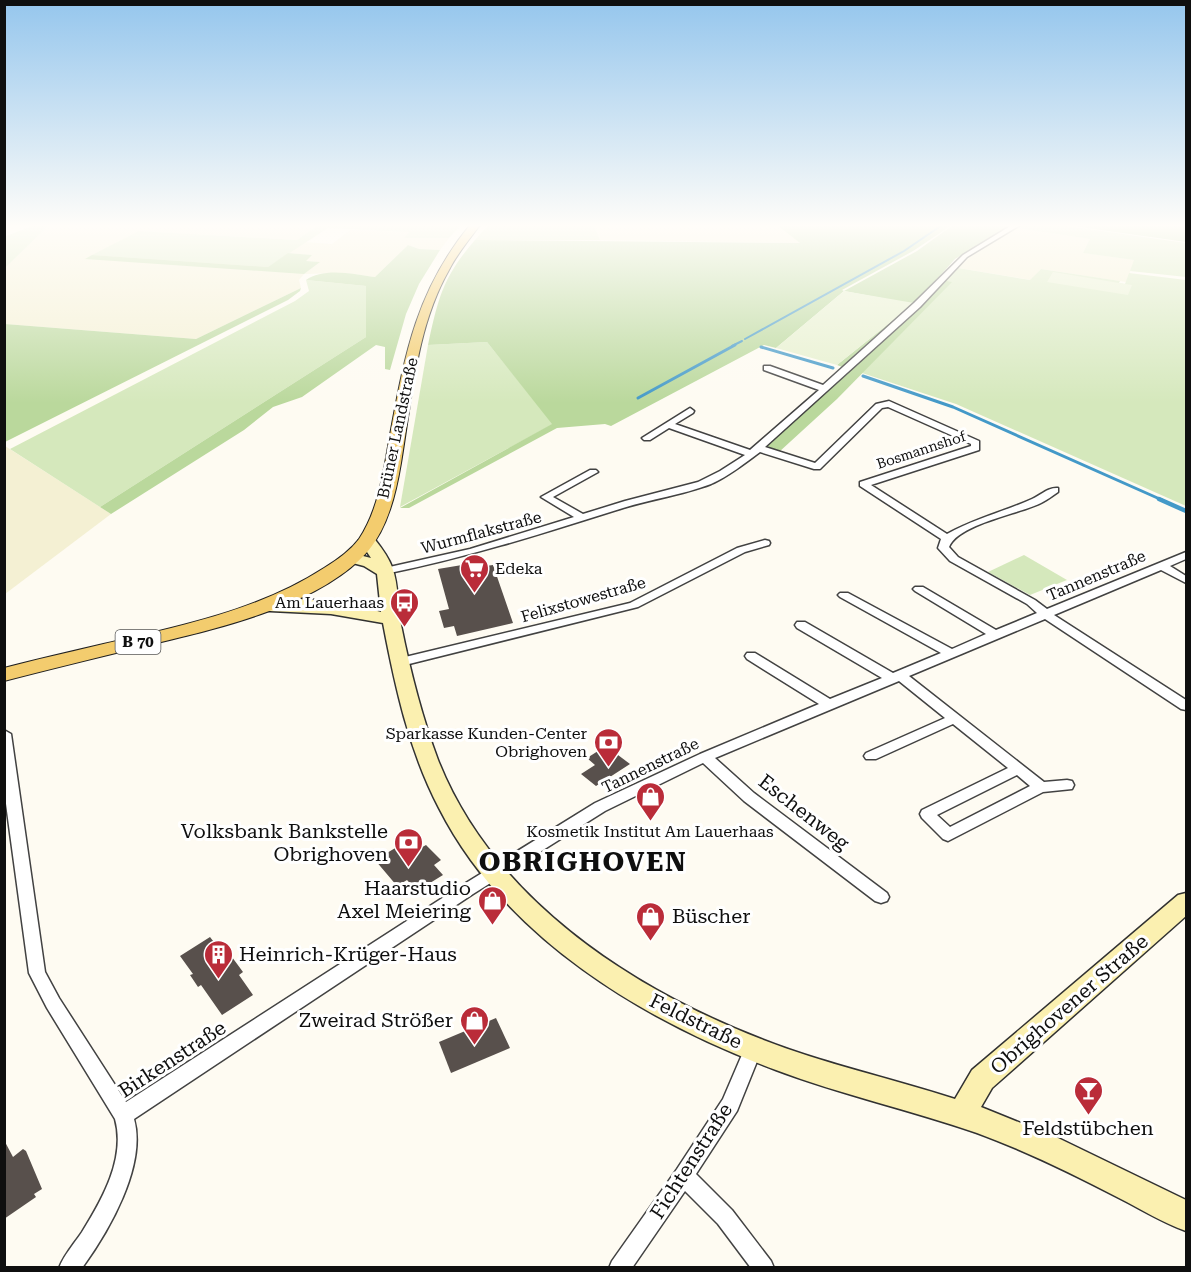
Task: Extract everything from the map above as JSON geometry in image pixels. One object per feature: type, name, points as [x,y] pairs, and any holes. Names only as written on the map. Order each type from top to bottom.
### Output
[{"type":"main road","name":"Brüner Landstraße","points":[[4,675],[228,620],[270,606],[310,587],[351,558],[367,540],[380,512],[394,456],[417,332],[435,284]]},
{"type":"street","name":"Wurmflakstraße","points":[[385,571],[419,565],[514,541],[641,499],[704,483],[755,451],[937,284]]},
{"type":"street","points":[[767,368],[825,389]]},
{"type":"street","name":"Bosmannshof","points":[[755,451],[817,467],[879,406],[889,404],[976,442],[976,448],[863,484],[947,538]]},
{"type":"street","points":[[647,438],[690,411]]},
{"type":"street","points":[[668,425],[755,451]]},
{"type":"street","name":"Wurmflakstraße","points":[[583,518],[546,496],[593,472]]},
{"type":"street","points":[[947,538],[972,524],[1037,501],[1054,490]]},
{"type":"street","name":"Tannenstraße","points":[[947,538],[943,548],[954,559],[1031,602],[1045,615],[1186,706]]},
{"type":"street","name":"Feldstraße","points":[[367,540],[381,560],[385,571],[391,620],[401,662],[423,747],[439,790],[463,833],[494,875],[555,932],[652,1001],[753,1049],[854,1083],[962,1114],[1050,1149],[1186,1216]]},
{"type":"street","name":"Felixstowestraße","points":[[401,662],[634,605],[741,550],[765,543]]},
{"type":"street","name":"Tannenstraße","points":[[494,875],[600,807],[705,757],[1186,555]]},
{"type":"street","points":[[351,558],[369,562],[385,571]]},
{"type":"street","name":"Tannenstraße","points":[[1161,566],[1186,580]]},
{"type":"street","points":[[919,589],[996,635]]},
{"type":"street","points":[[844,595],[952,654]]},
{"type":"street","points":[[270,606],[329,607],[391,620]]},
{"type":"street","points":[[801,625],[897,677],[1041,787]]},
{"type":"street","points":[[751,656],[830,705]]},
{"type":"street","points":[[871,756],[954,719]]},
{"type":"street","name":"Birkenstraße","points":[[4,734],[37,973],[53,1003],[123,1115],[494,875]]},
{"type":"street","name":"Eschenweg","points":[[705,757],[749,797],[881,897]]},
{"type":"street","points":[[1018,770],[927,814],[948,835],[1041,787],[1067,785]]},
{"type":"street","name":"Obrighovener Straße","points":[[962,1114],[982,1078],[1186,902]]},
{"type":"street","name":"Fichtenstraße","points":[[619,1268],[684,1176],[730,1105],[753,1049]]},
{"type":"street","points":[[69,1268],[84,1249],[99,1221],[125,1161],[128,1136],[123,1115]]},
{"type":"street","points":[[684,1176],[725,1217],[764,1268]]},
{"type":"shaded area","points":[[5,284],[300,284],[301,288],[196,339],[5,324]]},
{"type":"shaded area","points":[[4,447],[111,514],[5,594]]},
{"type":"green space","points":[[307,284],[366,286],[366,337],[100,507],[10,449],[295,301],[309,291]]},
{"type":"green space","points":[[350,284],[419,284],[406,314],[390,370],[385,369],[385,347],[376,345],[302,397],[273,407],[244,430],[111,514],[100,507],[366,337],[366,286]]},
{"type":"green space","points":[[445,284],[852,284],[842,290],[844,291],[776,348],[764,345],[611,426],[605,424],[557,428],[409,508],[400,508],[552,424],[487,342],[428,345]]},
{"type":"green space","points":[[856,284],[950,284],[837,399],[779,452],[770,449],[767,445],[850,370],[837,365],[913,304],[844,291]]},
{"type":"green space","points":[[949,284],[1186,284],[1186,506],[956,404],[862,373]]},
{"type":"green space","points":[[1062,284],[1132,285],[1128,295]]},
{"type":"green space","points":[[301,288],[288,300],[5,442],[5,324],[196,339]]},
{"type":"green space","points":[[844,291],[914,303],[837,365],[776,348]]},
{"type":"green space","points":[[487,342],[553,424],[400,507],[428,345]]},
{"type":"green space","points":[[1024,555],[1067,580],[1030,595],[988,572]]},
{"type":"building","name":"Edeka","points":[[462,565],[464,569],[493,565],[513,623],[457,636],[454,626],[444,628],[439,611],[449,609],[438,569]]},
{"type":"building","name":"Sparkasse Kunden-Center Obrighoven","points":[[598,751],[606,758],[614,752],[630,764],[596,786],[581,774],[595,765],[587,758]]},
{"type":"building","name":"Volksbank Bankstelle Obrighoven","points":[[405,845],[412,853],[426,845],[441,860],[434,865],[443,875],[417,891],[407,880],[397,886],[375,860]]},
{"type":"building","name":"Heinrich-Krüger-Haus","points":[[210,937],[224,955],[229,953],[243,972],[239,975],[253,995],[222,1015],[201,985],[198,987],[190,975],[193,974],[180,956]]},
{"type":"building","name":"Zweirad Strößer","points":[[496,1018],[510,1048],[451,1073],[439,1042]]},
{"type":"building","points":[[4,1140],[13,1157],[23,1149],[26,1151],[42,1189],[34,1194],[36,1197],[4,1219]]},
{"type":"waterway","points":[[745,339],[844,284]]},
{"type":"waterway","points":[[732,346],[742,341]]},
{"type":"waterway","points":[[638,398],[735,345]]},
{"type":"waterway","points":[[761,347],[833,368]]},
{"type":"waterway","points":[[863,376],[953,407],[1162,500]]},
{"type":"waterway","points":[[1159,499],[1186,511]]},
{"type":"place","name":"Edeka","points":[[474,594]]},
{"type":"place","name":"Am Lauerhaas","points":[[405,628]]},
{"type":"place","name":"Sparkasse Kunden-Center Obrighoven","points":[[608,768]]},
{"type":"place","name":"Kosmetik Institut Am Lauerhaas","points":[[650,822]]},
{"type":"place","name":"Volksbank Bankstelle Obrighoven","points":[[409,868]]},
{"type":"place","name":"Haarstudio Axel Meiering","points":[[492,926]]},
{"type":"place","name":"Büscher","points":[[651,942]]},
{"type":"place","name":"Heinrich-Krüger-Haus","points":[[218,980]]},
{"type":"place","name":"Zweirad Strößer","points":[[474,1046]]},
{"type":"place","name":"Feldstübchen","points":[[1088,1116]]},
{"type":"district","name":"OBRIGHOVEN","points":[[583,862]]}]
